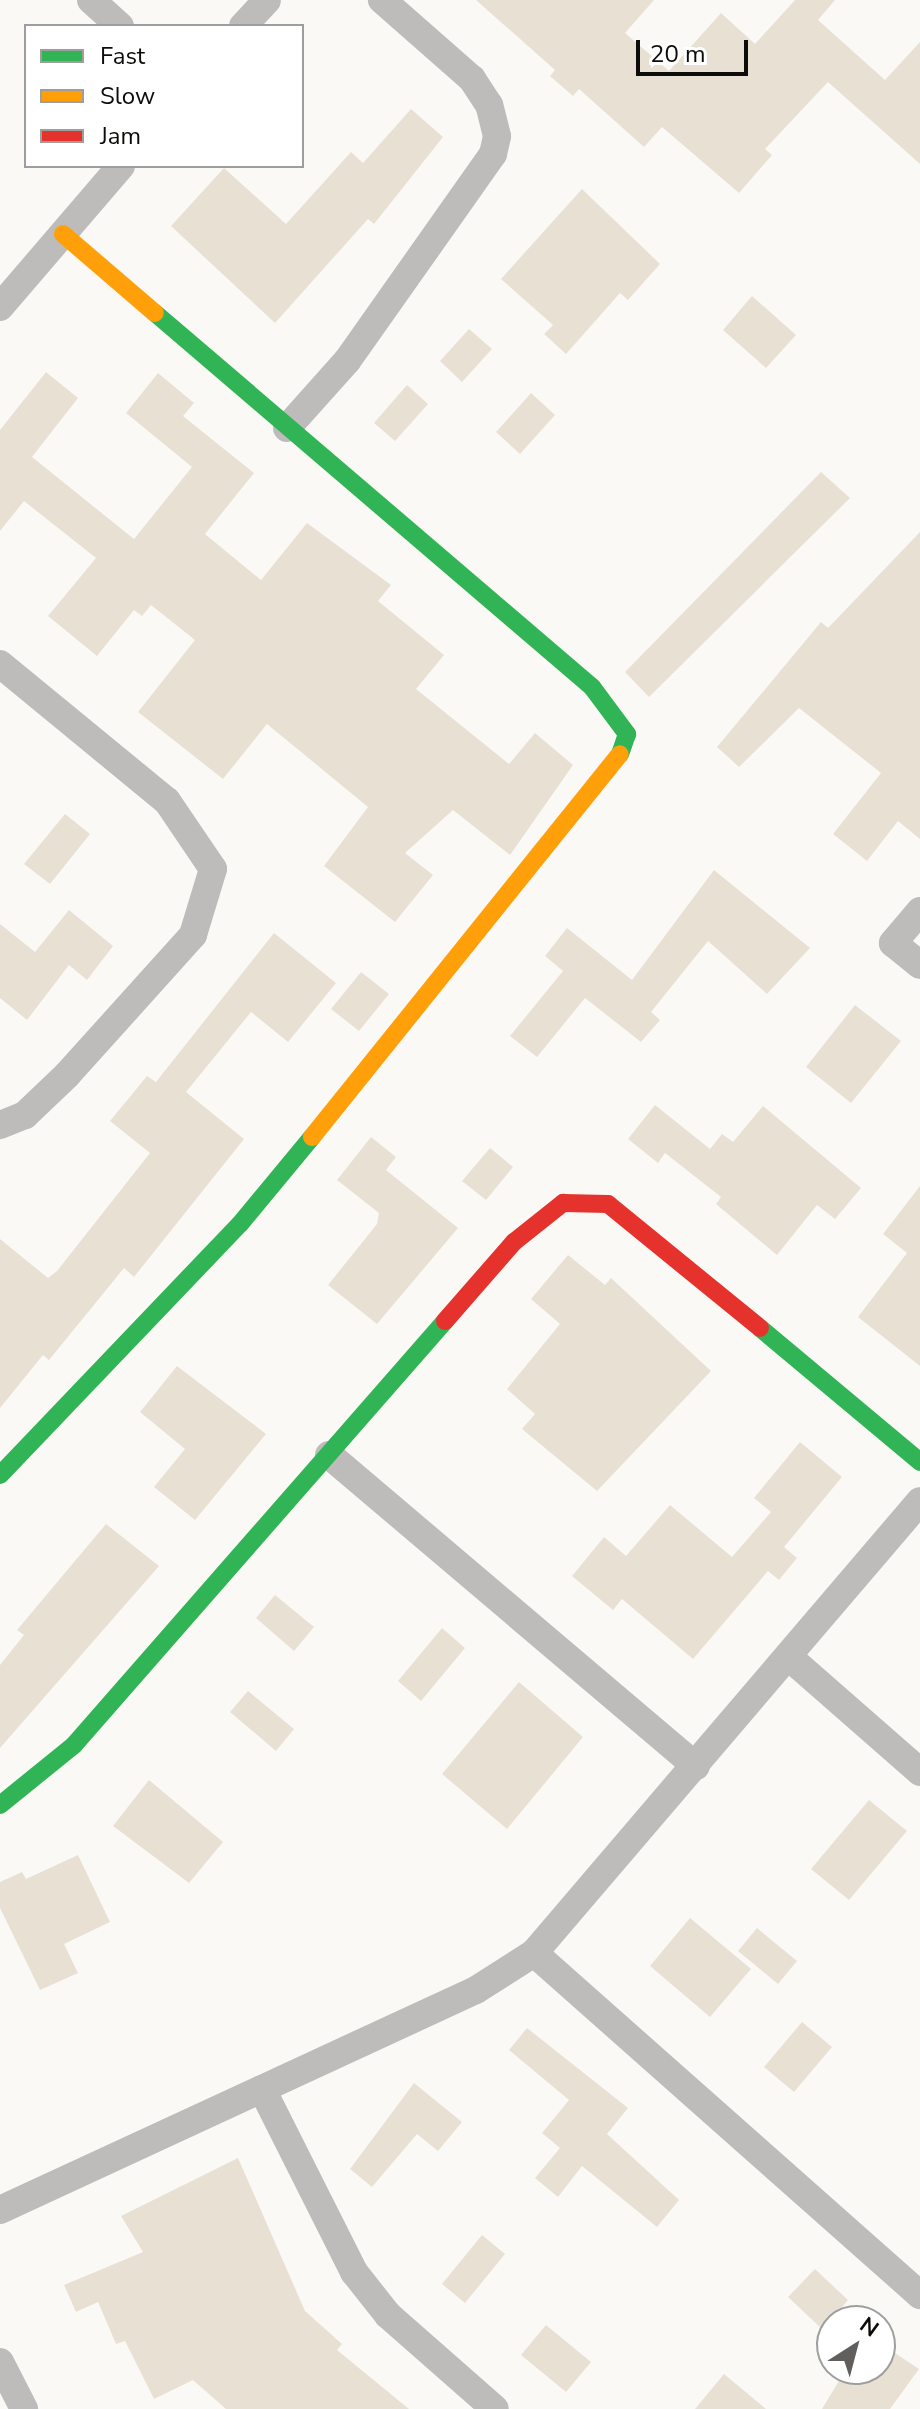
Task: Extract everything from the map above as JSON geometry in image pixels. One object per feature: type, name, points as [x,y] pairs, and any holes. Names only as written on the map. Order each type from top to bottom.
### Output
[{"type":"street","points":[[91,0],[118,24]]},
{"type":"street","points":[[245,24],[267,0]]},
{"type":"street","points":[[287,428],[356,349],[493,154],[497,136],[489,105],[472,79],[382,0]]},
{"type":"street","points":[[0,307],[119,168]]},
{"type":"street","points":[[0,1475],[240,1224],[618,762],[627,734],[592,687],[63,234]]},
{"type":"street","points":[[0,664],[167,801],[213,869],[193,935],[67,1075],[25,1115],[0,1125]]},
{"type":"street","points":[[920,911],[893,943],[920,965]]},
{"type":"street","points":[[0,1805],[74,1745],[514,1242],[546,1213],[583,1200],[608,1204],[629,1218],[920,1462]]},
{"type":"street","points":[[329,1455],[696,1766]]},
{"type":"street","points":[[0,2210],[476,1990],[534,1953],[790,1658],[920,1501]]},
{"type":"street","points":[[790,1658],[920,1772]]},
{"type":"street","points":[[534,1953],[920,2295]]},
{"type":"street","points":[[262,2089],[354,2272],[388,2315],[495,2409]]},
{"type":"street","points":[[0,2362],[24,2409]]},
{"type":"building","points":[[476,0],[654,0],[625,33],[669,71],[721,13],[755,44],[795,0],[835,0],[818,20],[885,80],[920,42],[920,164],[828,82],[765,149],[772,155],[739,193],[662,127],[644,147],[579,89],[573,96],[550,76],[555,70]]},
{"type":"building","points":[[411,109],[443,137],[374,224],[368,219],[275,323],[171,226],[224,168],[286,224],[351,152],[363,163]]},
{"type":"building","points":[[582,189],[660,264],[628,300],[620,293],[566,354],[544,334],[553,325],[501,279]]},
{"type":"building","points":[[752,296],[796,335],[766,368],[723,330]]},
{"type":"building","points":[[469,329],[492,349],[462,382],[440,361]]},
{"type":"building","points":[[46,372],[78,398],[32,457],[134,539],[192,467],[126,413],[158,373],[194,403],[183,416],[254,473],[205,534],[261,580],[307,523],[391,585],[378,601],[444,655],[416,689],[509,764],[535,733],[573,765],[510,855],[453,810],[405,853],[433,875],[395,922],[324,866],[368,807],[267,724],[223,779],[138,712],[195,640],[151,605],[142,616],[134,610],[97,656],[48,616],[96,558],[24,501],[0,531],[0,430]]},
{"type":"building","points":[[407,385],[428,404],[395,441],[374,423]]},
{"type":"building","points":[[531,393],[555,415],[520,454],[496,432]]},
{"type":"building","points":[[821,472],[850,498],[649,697],[625,672]]},
{"type":"building","points":[[920,532],[920,839],[898,821],[867,861],[833,834],[881,773],[799,708],[739,767],[717,747],[821,622],[828,628]]},
{"type":"building","points":[[65,814],[90,834],[50,884],[24,864]]},
{"type":"building","points":[[714,870],[810,948],[767,994],[708,941],[651,1012],[660,1020],[641,1042],[585,998],[537,1057],[510,1036],[563,971],[545,956],[567,928],[632,980]]},
{"type":"building","points":[[69,910],[113,946],[87,980],[69,965],[27,1020],[0,998],[0,924],[35,952]]},
{"type":"building","points":[[274,933],[336,983],[288,1042],[251,1012],[186,1092],[244,1139],[134,1277],[124,1268],[49,1360],[43,1355],[0,1408],[0,1239],[48,1278],[57,1271],[150,1153],[110,1121],[147,1076],[156,1082]]},
{"type":"building","points":[[361,972],[389,994],[359,1031],[331,1009]]},
{"type":"building","points":[[855,1005],[901,1041],[851,1103],[806,1067]]},
{"type":"building","points":[[655,1105],[710,1149],[722,1134],[733,1142],[763,1106],[861,1188],[835,1219],[817,1205],[777,1255],[716,1204],[721,1197],[665,1153],[658,1163],[628,1139]]},
{"type":"building","points":[[371,1137],[396,1157],[386,1170],[458,1228],[377,1324],[328,1285],[377,1224],[379,1213],[337,1180]]},
{"type":"building","points":[[490,1148],[513,1167],[486,1200],[462,1181]]},
{"type":"building","points":[[920,1186],[920,1366],[858,1317],[907,1253],[883,1234]]},
{"type":"building","points":[[568,1255],[605,1285],[611,1278],[711,1371],[597,1491],[522,1429],[535,1414],[507,1389],[560,1324],[531,1299]]},
{"type":"building","points":[[177,1366],[266,1434],[195,1520],[154,1487],[185,1449],[140,1412]]},
{"type":"building","points":[[800,1442],[842,1477],[784,1547],[797,1558],[779,1580],[768,1571],[693,1659],[622,1599],[613,1610],[572,1576],[604,1537],[626,1556],[670,1505],[732,1557],[771,1512],[754,1498]]},
{"type":"building","points":[[106,1524],[159,1566],[0,1748],[0,1665],[24,1635],[17,1630]]},
{"type":"building","points":[[275,1595],[314,1627],[294,1651],[256,1618]]},
{"type":"building","points":[[442,1628],[465,1648],[421,1701],[398,1681]]},
{"type":"building","points":[[519,1682],[583,1737],[507,1829],[442,1774]]},
{"type":"building","points":[[248,1691],[294,1729],[276,1751],[230,1712]]},
{"type":"building","points":[[149,1780],[223,1842],[189,1883],[113,1826]]},
{"type":"building","points":[[869,1800],[907,1831],[849,1900],[811,1869]]},
{"type":"building","points":[[78,1855],[110,1922],[64,1944],[78,1973],[40,1990],[0,1908],[0,1882],[22,1872],[26,1879]]},
{"type":"building","points":[[690,1918],[751,1969],[710,2017],[650,1966]]},
{"type":"building","points":[[757,1928],[797,1961],[778,1984],[738,1951]]},
{"type":"building","points":[[802,2022],[832,2047],[794,2092],[764,2067]]},
{"type":"building","points":[[527,2028],[628,2108],[607,2134],[679,2200],[657,2227],[582,2166],[558,2197],[535,2178],[560,2148],[542,2133],[569,2100],[509,2050]]},
{"type":"building","points":[[414,2083],[462,2122],[438,2151],[417,2134],[372,2187],[350,2169]]},
{"type":"building","points":[[238,2158],[305,2311],[342,2344],[337,2350],[409,2409],[226,2409],[193,2380],[154,2399],[125,2341],[116,2344],[98,2302],[76,2312],[64,2285],[143,2252],[121,2216]]},
{"type":"building","points":[[482,2235],[505,2254],[465,2303],[442,2284]]},
{"type":"building","points":[[815,2269],[848,2300],[844,2305],[816,2305],[816,2323],[788,2297]]},
{"type":"building","points":[[546,2325],[591,2362],[566,2392],[521,2355]]},
{"type":"building","points":[[896,2354],[919,2369],[890,2409],[822,2409],[836,2385],[896,2385]]},
{"type":"building","points":[[724,2374],[766,2409],[695,2409]]},
{"type":"traffic: fast","points":[[155,313],[592,687],[627,734],[620,754]]},
{"type":"traffic: fast","points":[[0,1475],[240,1224],[312,1137]]},
{"type":"traffic: fast","points":[[0,1805],[74,1745],[445,1321]]},
{"type":"traffic: fast","points":[[760,1328],[920,1462]]},
{"type":"traffic: slow","points":[[63,234],[155,313]]},
{"type":"traffic: slow","points":[[312,1137],[620,754]]},
{"type":"traffic: jam","points":[[445,1321],[514,1242],[563,1203],[608,1204],[760,1328]]}]
